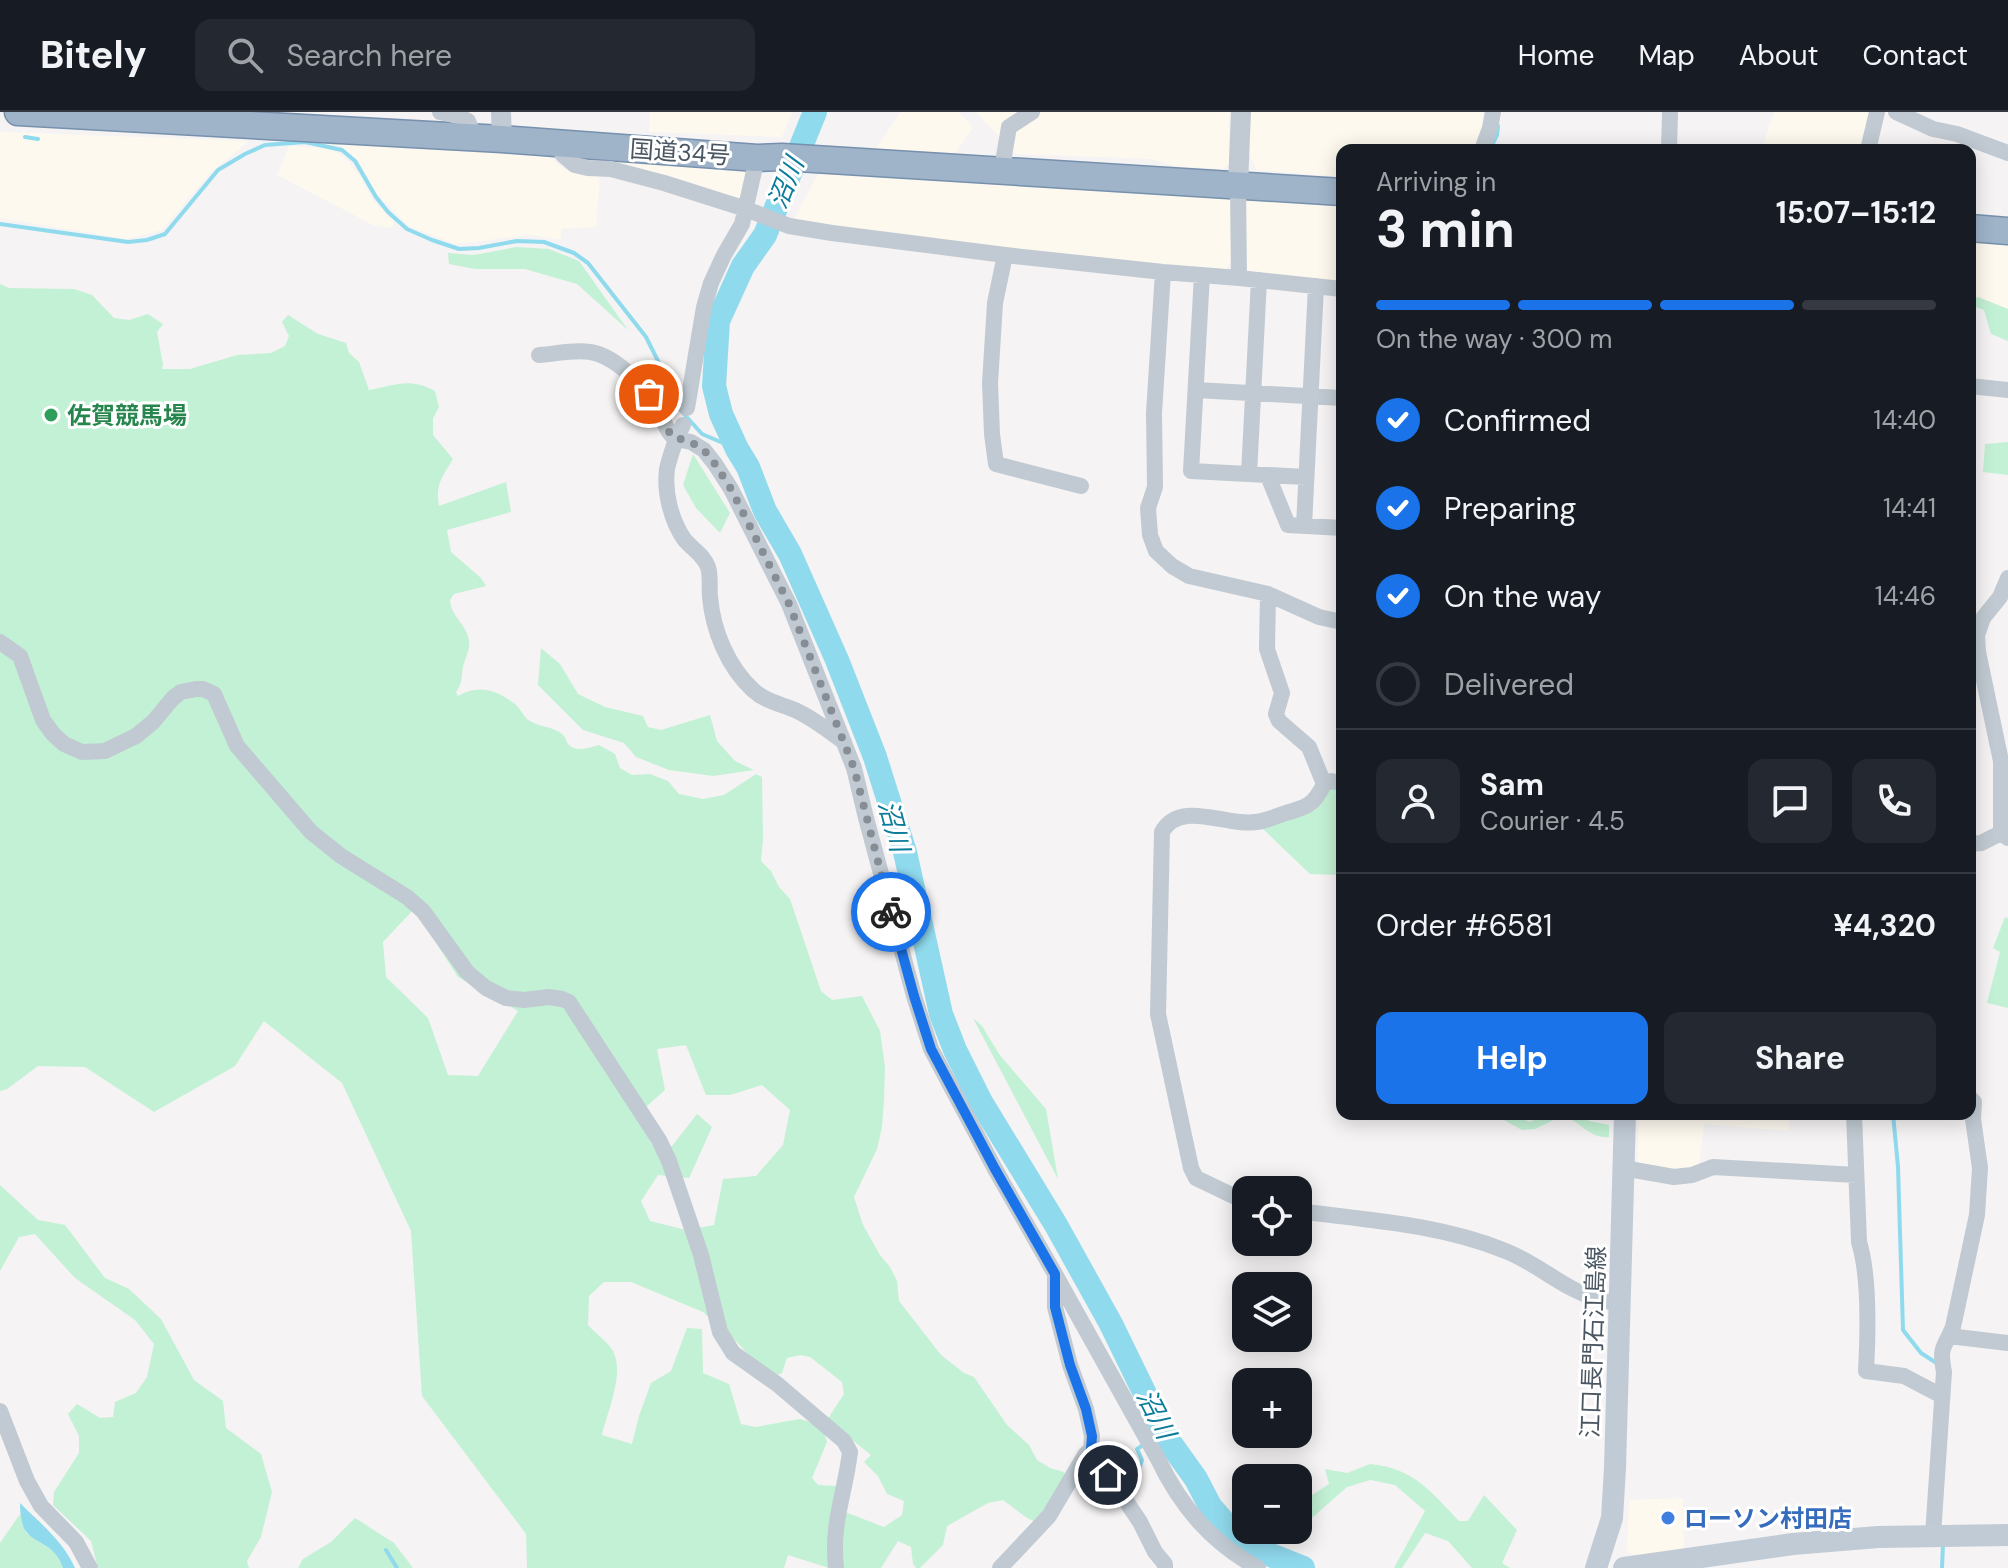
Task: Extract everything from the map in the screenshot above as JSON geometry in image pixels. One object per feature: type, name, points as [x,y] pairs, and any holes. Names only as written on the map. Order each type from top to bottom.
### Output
[{"type":"highway","name":"国道34号","points":[[18,112],[474,137],[1336,192]]},
{"type":"highway","points":[[1976,228],[2008,231]]},
{"type":"main road","name":"江口長門石江島線","points":[[1596,1568],[1612,1518],[1625,1120]]},
{"type":"main road","points":[[1624,1568],[1793,1544],[1878,1537],[2008,1535]]},
{"type":"street","points":[[440,112],[468,121],[474,137]]},
{"type":"street","points":[[501,112],[502,139]]},
{"type":"street","points":[[1005,171],[1009,127],[1032,112]]},
{"type":"street","points":[[1239,278],[1241,112]]},
{"type":"street","points":[[1484,144],[1493,112]]},
{"type":"street","points":[[1669,144],[1670,112]]},
{"type":"street","points":[[1869,144],[1877,112]]},
{"type":"street","points":[[1896,112],[1933,129],[1957,134],[2008,153]]},
{"type":"street","points":[[557,143],[563,155],[575,165],[611,169],[664,183],[789,226],[1005,255],[1336,288]]},
{"type":"street","points":[[687,408],[711,283],[742,224],[770,157]]},
{"type":"street","points":[[1005,255],[995,303],[990,383],[996,464],[1081,486]]},
{"type":"street","points":[[1163,272],[1154,413],[1155,487],[1148,508],[1150,535],[1156,551],[1189,576],[1268,594],[1319,617],[1336,621]]},
{"type":"street","points":[[1202,275],[1191,471],[1306,477]]},
{"type":"street","points":[[1249,474],[1259,280]]},
{"type":"street","points":[[1304,526],[1316,286]]},
{"type":"street","points":[[539,355],[589,351],[604,356],[631,375],[649,394],[671,436],[680,432]]},
{"type":"street","points":[[1976,387],[2008,390]]},
{"type":"street","points":[[1196,390],[1336,398]]},
{"type":"street","points":[[680,432],[704,450],[731,489],[789,604],[854,768],[931,1049],[1171,1487],[1203,1528],[1237,1556],[1258,1568]]},
{"type":"street","points":[[680,432],[667,466],[666,481],[672,518],[686,542],[698,551],[706,563],[710,576],[713,624],[736,670],[765,700],[799,712],[844,742]]},
{"type":"street","points":[[1268,476],[1288,525],[1336,528]]},
{"type":"street","points":[[1976,843],[2004,836],[2001,761],[1977,635],[1983,618],[2000,597],[2008,578]]},
{"type":"street","points":[[1268,594],[1267,649],[1282,693],[1276,714],[1279,721],[1309,747],[1324,784]]},
{"type":"street","points":[[0,642],[20,656],[43,720],[53,734],[64,744],[82,752],[105,751],[136,736],[181,692],[203,689],[214,694],[237,746],[311,832],[423,911],[467,972],[486,988],[506,998],[524,1000],[549,997],[569,1002],[659,1140],[669,1161],[701,1255],[725,1342],[733,1353],[777,1384],[844,1441],[850,1452],[837,1513],[836,1568]]},
{"type":"street","points":[[1232,1195],[1196,1178],[1191,1168],[1158,1014],[1162,832],[1167,824],[1183,816],[1255,823],[1308,807],[1318,797],[1324,784],[1336,782]]},
{"type":"street","points":[[1854,1120],[1859,1242],[1864,1257],[1868,1337],[1866,1371],[1904,1376],[1942,1396]]},
{"type":"street","points":[[1933,1535],[1944,1372],[1941,1353],[1953,1327],[1977,1215],[1980,1168],[1973,1120]]},
{"type":"street","points":[[1623,1168],[1674,1177],[1692,1175],[1713,1167],[1856,1175]]},
{"type":"street","points":[[1312,1213],[1390,1222],[1466,1237],[1507,1251],[1575,1290],[1620,1304]]},
{"type":"street","points":[[1055,1274],[1055,1307],[1070,1365],[1086,1409],[1092,1436],[1091,1449],[1140,1522],[1165,1568]]},
{"type":"street","points":[[1949,1336],[2008,1343]]},
{"type":"street","points":[[0,1411],[27,1481],[41,1506],[76,1542],[90,1568]]},
{"type":"street","points":[[1000,1568],[1049,1516],[1091,1449]]},
{"type":"shaded area","points":[[650,112],[792,112],[782,137],[649,132]]},
{"type":"shaded area","points":[[901,112],[959,112],[973,128],[955,153],[875,149]]},
{"type":"shaded area","points":[[976,112],[1229,112],[1229,164],[1223,169],[1174,166],[1151,159],[1015,154]]},
{"type":"shaded area","points":[[1249,112],[1483,112],[1481,136],[1477,144],[1336,144],[1336,177],[1257,170],[1248,153]]},
{"type":"shaded area","points":[[1774,112],[1869,112],[1874,144],[1763,144]]},
{"type":"shaded area","points":[[0,131],[249,141],[209,174],[162,230],[127,239],[0,218]]},
{"type":"shaded area","points":[[333,140],[547,155],[567,171],[584,176],[600,175],[596,227],[561,229],[561,240],[531,235],[455,244],[409,226],[377,194],[358,160]]},
{"type":"shaded area","points":[[289,146],[327,148],[345,157],[373,200],[394,222],[392,228],[375,226],[277,175]]},
{"type":"shaded area","points":[[606,160],[750,167],[744,199],[731,199]]},
{"type":"shaded area","points":[[819,172],[1223,195],[1232,199],[1233,255],[1226,271],[993,248],[793,221]]},
{"type":"shaded area","points":[[1259,197],[1336,202],[1336,282],[1247,272],[1246,202]]},
{"type":"shaded area","points":[[1976,241],[2008,242],[2008,309],[1978,297]]},
{"type":"shaded area","points":[[1639,1120],[1789,1120],[1788,1131],[1704,1124],[1699,1166],[1687,1173],[1637,1165]]},
{"type":"shaded area","points":[[1683,1498],[1684,1551],[1641,1557],[1627,1552],[1629,1500]]},
{"type":"green space","points":[[516,247],[549,249],[579,261],[628,330],[577,284],[525,269],[475,269],[449,264],[448,253],[474,255]]},
{"type":"green space","points":[[0,284],[9,288],[74,289],[92,295],[114,318],[129,320],[148,314],[163,324],[157,332],[162,369],[190,369],[237,355],[271,353],[285,346],[289,336],[282,322],[288,315],[318,334],[346,343],[349,353],[359,362],[369,390],[410,383],[435,391],[439,407],[433,418],[433,435],[453,459],[439,487],[439,506],[506,482],[511,512],[447,530],[451,552],[486,586],[454,594],[450,600],[469,641],[461,683],[456,692],[458,696],[474,690],[488,690],[501,695],[515,704],[531,722],[554,729],[576,749],[599,745],[615,754],[620,768],[632,775],[650,774],[668,781],[679,794],[703,799],[724,795],[756,774],[762,777],[761,861],[790,899],[821,991],[832,1000],[862,996],[880,1031],[885,1067],[882,1127],[877,1149],[854,1197],[863,1225],[897,1281],[899,1301],[941,1355],[974,1377],[1007,1425],[1029,1445],[1037,1460],[1064,1472],[1068,1477],[1036,1522],[1003,1500],[988,1503],[947,1526],[943,1545],[920,1568],[913,1564],[911,1547],[898,1541],[881,1568],[829,1568],[788,1555],[784,1568],[527,1568],[526,1534],[422,1396],[411,1231],[342,1083],[264,1021],[235,1066],[154,1112],[85,1067],[38,1066],[0,1091]],"holes":[[[414,909],[458,977],[518,1011],[478,1076],[448,1075],[428,1018],[386,977],[383,942]],[[686,1045],[706,1095],[730,1095],[762,1085],[790,1110],[783,1145],[756,1176],[723,1179],[714,1225],[686,1230],[650,1221],[641,1201],[658,1175],[689,1178],[712,1127],[697,1114],[672,1146],[652,1145],[637,1115],[665,1090],[657,1049]],[[604,1282],[631,1282],[703,1312],[759,1366],[775,1376],[782,1373],[787,1358],[800,1355],[810,1357],[842,1382],[844,1394],[827,1420],[871,1455],[864,1462],[878,1476],[887,1494],[904,1501],[902,1515],[884,1527],[845,1512],[829,1534],[836,1486],[818,1485],[812,1478],[827,1442],[822,1426],[800,1419],[755,1427],[741,1424],[729,1384],[703,1373],[702,1329],[687,1328],[671,1371],[651,1383],[632,1444],[602,1435],[617,1379],[617,1368],[611,1348],[588,1325],[589,1296]]]},
{"type":"green space","points":[[1976,298],[2008,309],[2008,341],[1991,334],[1984,310],[1976,307]]},
{"type":"green space","points":[[2008,442],[2008,475],[1983,472],[1985,444]]},
{"type":"green space","points":[[693,454],[730,513],[720,533],[696,508],[683,485]]},
{"type":"green space","points":[[541,648],[560,664],[578,694],[605,707],[643,716],[648,727],[661,730],[710,715],[717,741],[735,761],[754,770],[713,776],[669,770],[636,757],[624,743],[583,730],[538,685]]},
{"type":"green space","points":[[1331,787],[1336,788],[1336,875],[1310,874],[1262,828],[1315,810]]},
{"type":"green space","points":[[2005,917],[2008,918],[2008,1008],[1987,1003],[2000,952],[1993,948]]},
{"type":"green space","points":[[973,1018],[1046,1109],[1058,1179]]},
{"type":"green space","points":[[1504,1120],[1554,1120],[1535,1129],[1522,1130]]},
{"type":"green space","points":[[1571,1120],[1609,1125],[1609,1137],[1590,1133]]},
{"type":"green space","points":[[0,1185],[38,1220],[65,1225],[105,1278],[129,1289],[161,1319],[194,1380],[223,1401],[226,1428],[261,1454],[272,1492],[261,1537],[247,1561],[249,1568],[98,1568],[91,1541],[53,1505],[54,1492],[79,1453],[79,1436],[68,1414],[77,1404],[100,1418],[113,1417],[115,1402],[136,1393],[147,1377],[154,1344],[135,1320],[75,1278],[35,1234],[19,1237],[0,1271]]},
{"type":"green space","points":[[1370,1464],[1398,1470],[1430,1491],[1459,1521],[1468,1521],[1484,1495],[1517,1530],[1502,1563],[1510,1568],[1472,1568],[1448,1541],[1425,1533],[1402,1568],[1394,1568],[1425,1511],[1395,1485],[1370,1480],[1347,1487],[1312,1518],[1312,1495],[1329,1484],[1325,1469],[1347,1473]]},
{"type":"green space","points":[[20,1514],[26,1533],[53,1551],[63,1568],[0,1568],[0,1543]]},
{"type":"green space","points":[[355,1518],[394,1543],[413,1568],[298,1568],[303,1559],[331,1542]]},
{"type":"water","points":[[20,1503],[58,1541],[75,1568],[63,1568],[50,1549],[29,1535],[23,1524]]},
{"type":"waterway","name":"沼川","points":[[815,112],[765,235],[743,266],[718,321],[714,386],[721,414],[748,467],[765,511],[790,554],[837,660],[875,757],[905,852],[941,1014],[981,1102],[1056,1225],[1111,1324],[1166,1437],[1196,1479],[1210,1506],[1229,1528],[1250,1544],[1303,1568]]},
{"type":"waterway","points":[[1493,144],[1498,126]]},
{"type":"waterway","points":[[25,137],[38,139]]},
{"type":"waterway","points":[[0,224],[128,242],[147,240],[165,234],[218,170],[245,154],[265,145],[305,142],[342,150],[355,161],[388,212],[407,229],[459,249],[517,241],[544,242],[574,253],[588,263],[646,337],[669,383],[674,403],[702,434],[737,449]]},
{"type":"waterway","points":[[1894,1120],[1903,1330],[1921,1353],[1938,1364]]},
{"type":"waterway","points":[[1130,1495],[1142,1460],[1137,1449],[1143,1445]]},
{"type":"waterway","points":[[1942,1568],[1943,1544]]},
{"type":"waterway","points":[[386,1550],[397,1568]]},
{"type":"way so far","points":[[649,394],[671,436],[704,450],[715,464],[731,489],[789,604],[854,768],[891,912]]},
{"type":"place","name":"佐賀競馬場","points":[[51,415]]},
{"type":"place","name":"ローソン村田店","points":[[1668,1518]]},
{"type":"route","points":[[891,912],[931,1049],[1055,1274],[1055,1307],[1070,1365],[1086,1409],[1092,1436],[1091,1449],[1108,1475]]}]
